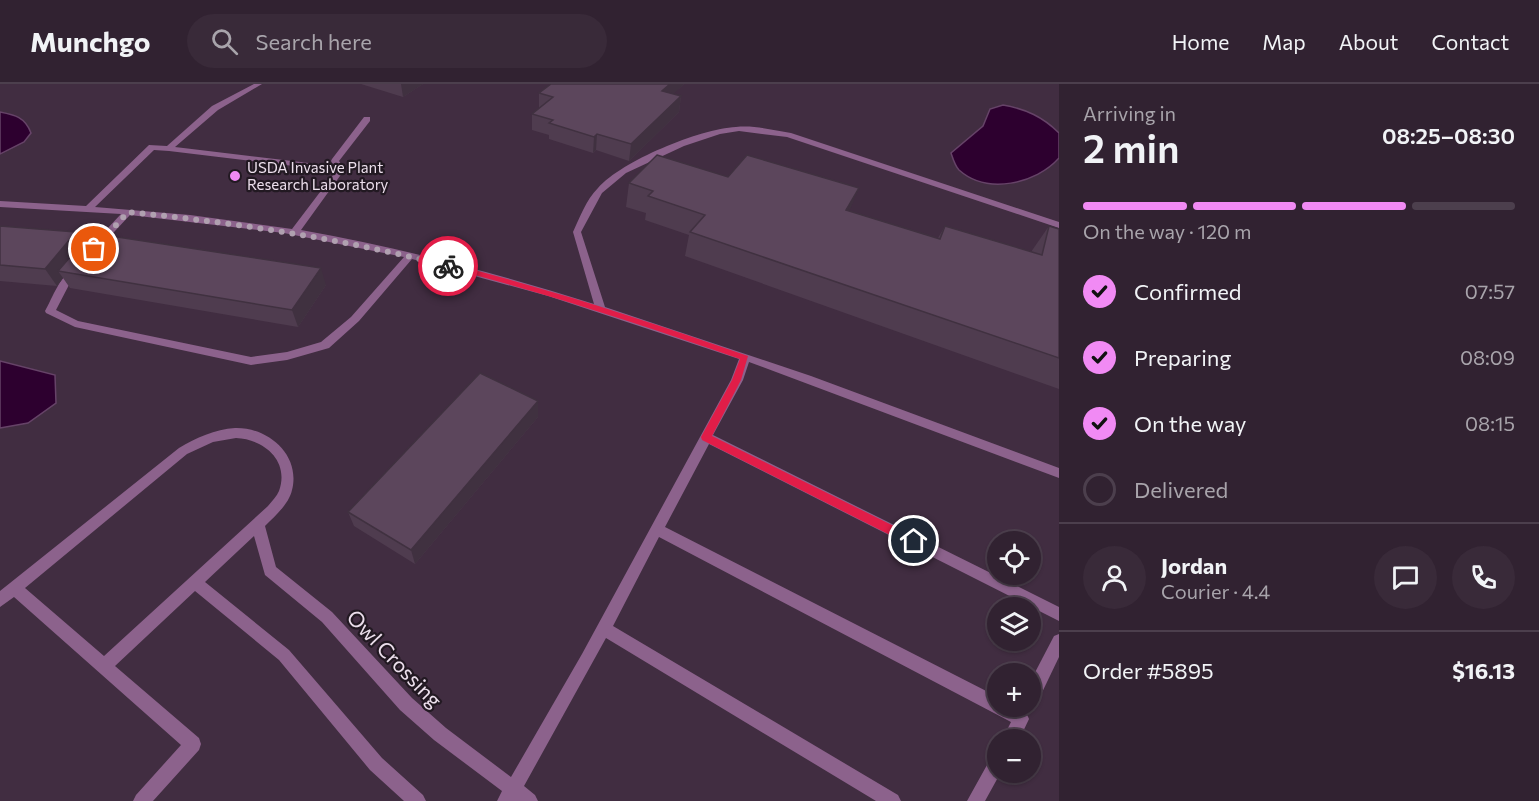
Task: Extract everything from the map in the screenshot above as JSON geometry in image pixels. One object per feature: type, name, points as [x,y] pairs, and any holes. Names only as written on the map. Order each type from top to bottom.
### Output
[{"type":"lane","points":[[169,149],[215,108],[259,84]]},
{"type":"lane","points":[[341,169],[335,161],[367,119]]},
{"type":"lane","points":[[601,310],[577,232],[600,189],[635,164],[697,138],[735,129],[788,135],[1059,225]]},
{"type":"lane","points":[[89,208],[152,147],[341,169]]},
{"type":"lane","points":[[294,233],[341,169]]},
{"type":"lane","points":[[0,204],[89,208],[229,222],[376,247],[503,280],[601,310],[870,402],[1059,474]]},
{"type":"lane","points":[[128,212],[67,280],[50,311],[75,324],[251,362],[287,356],[325,345],[355,319],[410,256]]},
{"type":"lane","points":[[509,795],[603,628],[737,380],[745,358]]},
{"type":"lane","points":[[0,600],[183,451],[205,439],[237,432],[258,436],[278,448],[286,465],[286,491],[273,510],[103,667]]},
{"type":"lane","points":[[706,437],[1059,614]]},
{"type":"lane","name":"Owl Crossing","points":[[258,526],[270,571],[327,617],[406,704],[509,795],[529,801]]},
{"type":"lane","points":[[656,529],[987,700]]},
{"type":"lane","points":[[195,582],[284,655],[376,764],[417,801]]},
{"type":"lane","points":[[14,588],[193,744],[142,801]]},
{"type":"lane","points":[[603,628],[892,801]]},
{"type":"lane","points":[[1041,677],[1059,641]]},
{"type":"lane","points":[[976,801],[987,782]]},
{"type":"shaded area","points":[[1003,105],[1034,114],[1059,133],[1059,158],[1049,167],[1025,180],[997,184],[970,178],[959,170],[951,153],[983,126],[990,109]]},
{"type":"shaded area","points":[[0,112],[19,118],[26,123],[31,133],[24,142],[0,154]]},
{"type":"shaded area","points":[[0,361],[55,375],[56,403],[28,423],[0,428]]},
{"type":"building","points":[[551,84],[670,84],[662,91],[681,96],[631,144],[597,134],[594,137],[549,123],[553,120],[532,114],[553,97],[539,93]]},
{"type":"building","points":[[657,155],[728,177],[747,155],[859,188],[846,210],[940,239],[945,226],[1042,255],[1049,226],[1059,229],[1059,358],[690,232],[705,215],[648,196],[653,191],[629,183]]},
{"type":"building","points":[[0,226],[76,232],[45,269],[0,265]]},
{"type":"building","points":[[91,233],[321,268],[292,310],[58,271]]},
{"type":"building","points":[[480,373],[538,401],[411,550],[348,512]]},
{"type":"way so far","points":[[94,249],[128,212],[229,222],[376,247],[448,266]]},
{"type":"place","name":"USDA Invasive Plant Research Laboratory","points":[[235,176]]},
{"type":"route","points":[[448,266],[503,280],[662,329],[745,358],[737,380],[706,437],[914,541]]}]
